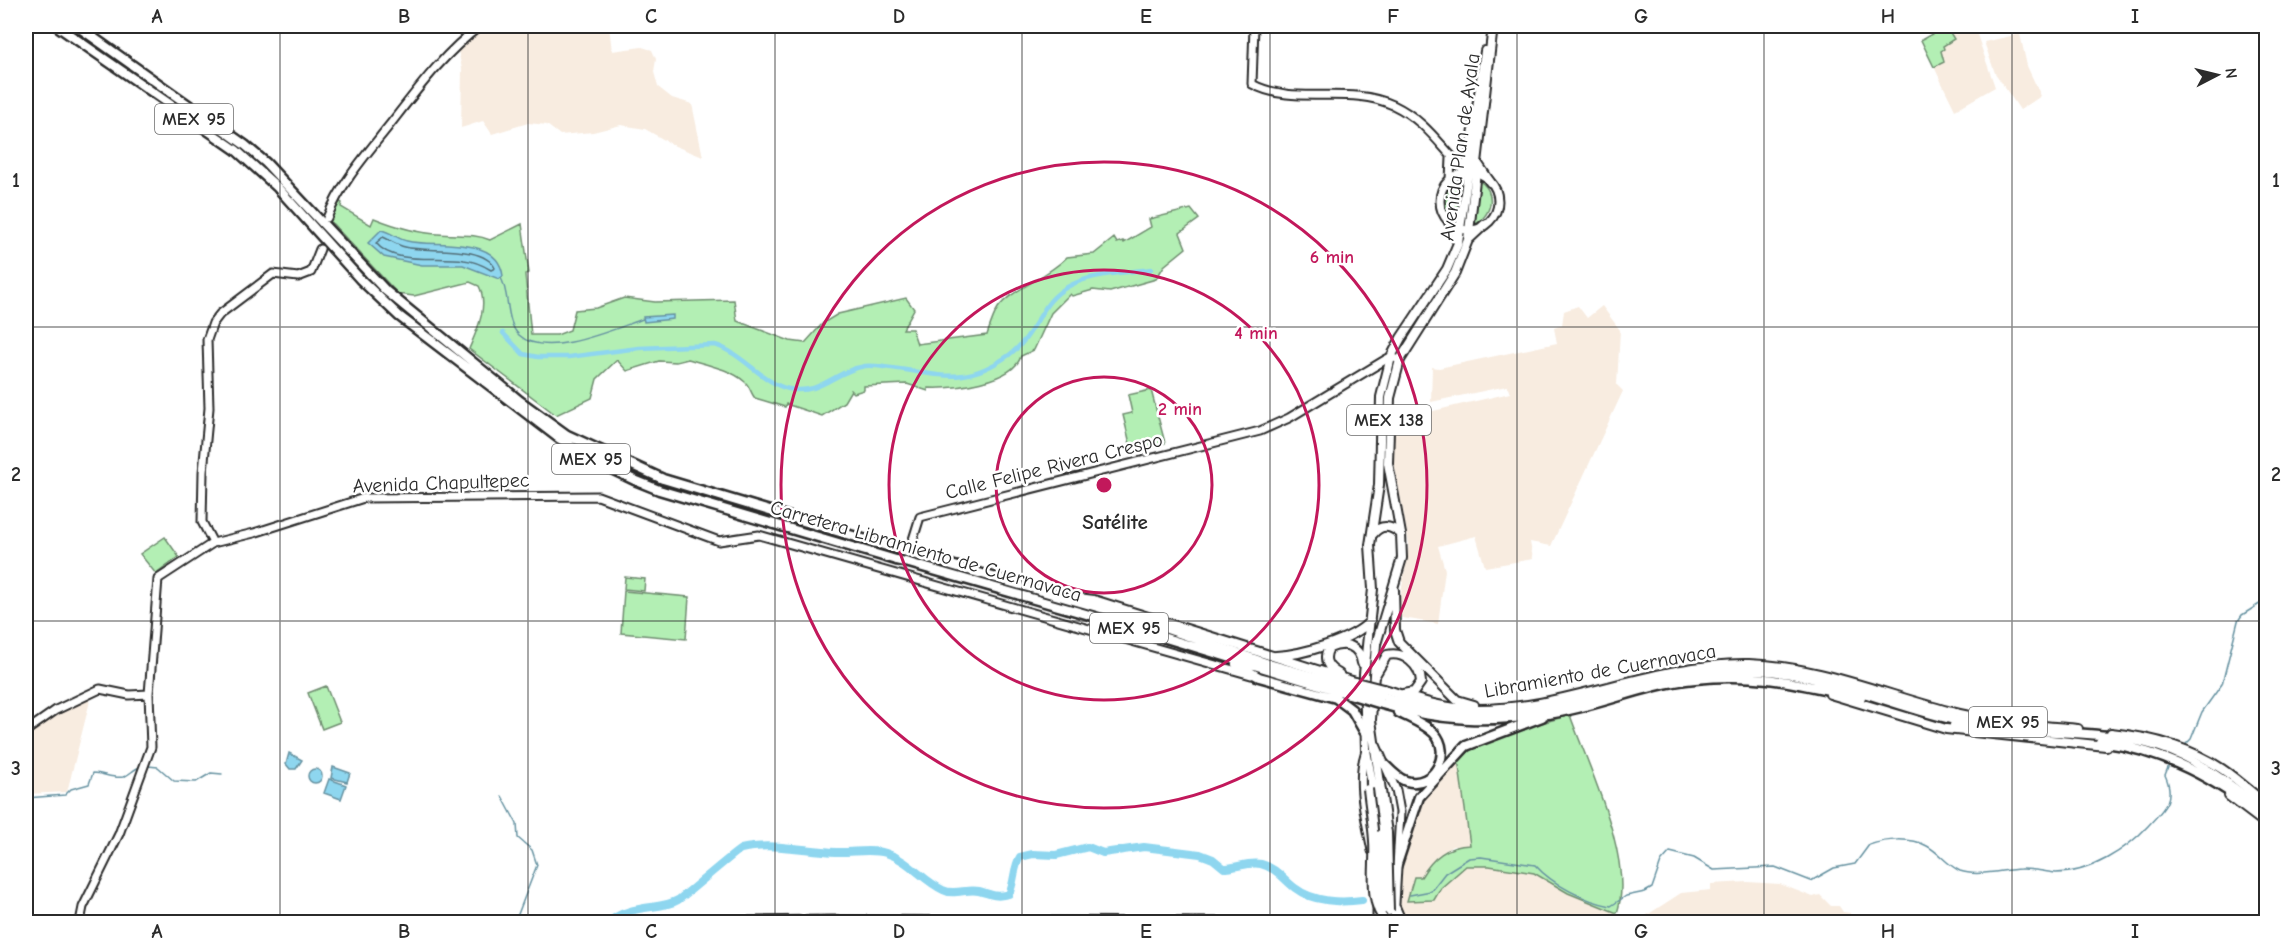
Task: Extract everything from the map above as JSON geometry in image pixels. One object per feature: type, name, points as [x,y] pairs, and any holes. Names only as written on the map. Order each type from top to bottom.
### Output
[{"type":"highway","name":"Carretera Libramiento de Cuernavaca","points":[[57,26],[236,150],[277,187],[360,279],[399,316],[578,450],[607,468],[659,490],[1223,656],[1350,685]]},
{"type":"highway","name":"Carretera Libramiento de Cuernavaca","points":[[77,26],[245,145],[266,163],[386,291],[520,401],[567,435],[663,479],[900,550],[912,550],[1269,664],[1350,685],[1427,709],[1469,714],[1509,713],[1584,697],[1670,683],[1733,676],[1792,680],[1839,688],[1969,723],[2043,733],[2121,738],[2178,757],[2219,775],[2266,811]]},
{"type":"highway","points":[[1223,656],[1259,677],[1336,698],[1352,710],[1368,733]]},
{"type":"highway","name":"Carretera Libramiento de Cuernavaca","points":[[1382,695],[1426,716],[1469,721],[1549,714],[1571,701]]},
{"type":"highway","points":[[1382,695],[1434,733],[1443,753],[1437,769],[1430,776],[1415,782],[1406,781],[1384,764]]},
{"type":"highway","points":[[1396,867],[1419,797],[1466,746],[1549,714]]},
{"type":"highway","name":"Carretera Libramiento de Cuernavaca","points":[[2178,757],[2266,818]]},
{"type":"main road","name":"Avenida Plan de Ayala","points":[[1474,159],[1488,26]]},
{"type":"main road","name":"Avenida Plan de Ayala","points":[[1364,674],[1373,589],[1370,560],[1379,485],[1381,397],[1391,357],[1447,269],[1458,243],[1472,174],[1493,26]]},
{"type":"main road","points":[[1458,163],[1465,165],[1474,159],[1490,182]]},
{"type":"main road","name":"Avenida Plan de Ayala","points":[[1372,681],[1376,644],[1402,558],[1401,534],[1388,463],[1390,398],[1400,360],[1455,273],[1468,240],[1472,174]]},
{"type":"main road","points":[[1448,220],[1458,243]]},
{"type":"main road","points":[[1468,240],[1484,225]]},
{"type":"main road","points":[[1372,534],[1379,527],[1385,526],[1401,534]]},
{"type":"main road","points":[[1373,589],[1380,595],[1393,589],[1395,630],[1400,642],[1457,700],[1468,705],[1509,707]]},
{"type":"main road","name":"Libramiento de Cuernavaca","points":[[1064,597],[1094,600],[1270,656],[1382,695],[1400,694],[1450,708],[1487,709],[1571,701],[1689,668],[1724,664],[1762,666],[1826,685]]},
{"type":"main road","points":[[1270,656],[1291,655],[1311,650],[1358,631],[1371,620]]},
{"type":"main road","points":[[1350,685],[1332,670],[1325,659],[1329,648],[1338,644],[1356,648],[1360,654],[1364,674]]},
{"type":"main road","points":[[1372,681],[1388,655],[1400,654],[1418,670],[1421,682],[1414,692],[1400,694]]},
{"type":"main road","name":"MEX 138","points":[[1364,674],[1370,751],[1388,845],[1390,887],[1387,922]]},
{"type":"main road","name":"MEX 138","points":[[1368,733],[1372,681]]},
{"type":"main road","points":[[1370,751],[1376,902],[1379,914],[1387,922]]},
{"type":"main road","name":"MEX 95","points":[[2178,757],[2222,769],[2266,804]]},
{"type":"main road","name":"MEX 95","points":[[2178,757],[2266,824]]},
{"type":"main road","points":[[1370,787],[1382,859],[1379,922]]},
{"type":"street","points":[[327,218],[345,182],[416,91],[456,45],[480,26]]},
{"type":"street","points":[[1254,26],[1252,84],[1268,91],[1357,95],[1391,104],[1419,120],[1458,163],[1472,174],[1490,182],[1498,200],[1493,217],[1484,225],[1470,229],[1460,228],[1441,212],[1440,199],[1444,185],[1450,180],[1472,174]]},
{"type":"street","points":[[1450,180],[1451,155]]},
{"type":"street","points":[[213,543],[202,522],[202,472],[209,408],[208,334],[220,314],[244,294],[273,274],[298,276],[310,272],[320,252]]},
{"type":"street","points":[[1391,357],[1400,360]]},
{"type":"street","name":"Calle Felipe Rivera Crespo","points":[[912,550],[920,517],[1260,431],[1289,418],[1391,357]]},
{"type":"street","name":"Avenida Chapultepec","points":[[149,694],[158,579],[213,543],[254,533],[356,499],[598,496],[719,541],[759,535],[903,574],[1259,677]]},
{"type":"street","points":[[26,731],[56,710],[100,689],[129,695],[149,694],[152,739],[149,755],[119,834],[83,907],[80,922]]},
{"type":"street","name":"MEX 138","points":[[1368,733],[1384,764],[1399,804],[1394,922]]},
{"type":"street","name":"MEX 138","points":[[1370,751],[1362,762],[1363,795],[1379,922]]},
{"type":"street","points":[[1374,870],[1379,875],[1385,876],[1392,873],[1396,867]]},
{"type":"street","points":[[1376,893],[1380,901],[1379,922]]},
{"type":"street","points":[[1396,907],[1402,922]]},
{"type":"street","points":[[654,922],[1231,922]]},
{"type":"shaded area","points":[[480,26],[609,26],[612,51],[642,47],[652,50],[656,59],[654,72],[658,87],[672,98],[692,104],[703,157],[675,146],[645,129],[621,125],[593,132],[560,135],[547,125],[528,123],[492,134],[483,121],[461,128],[462,69],[457,45]]},
{"type":"shaded area","points":[[1947,26],[1974,26],[1995,87],[1955,110],[1921,40]]},
{"type":"shaded area","points":[[2020,34],[2027,66],[2041,96],[2020,110],[1995,73],[1984,42]]},
{"type":"shaded area","points":[[1578,306],[1587,318],[1602,306],[1620,330],[1617,385],[1623,391],[1551,546],[1530,542],[1533,559],[1485,567],[1476,536],[1438,546],[1445,570],[1438,624],[1397,617],[1409,544],[1394,462],[1393,427],[1395,420],[1510,393],[1507,386],[1431,402],[1432,367],[1439,368],[1557,343],[1554,328],[1562,325],[1564,311]]},
{"type":"shaded area","points":[[91,697],[67,792],[26,794],[26,732],[56,711]]},
{"type":"shaded area","points":[[1458,759],[1470,846],[1452,846],[1430,864],[1421,877],[1434,900],[1441,888],[1466,866],[1489,866],[1534,873],[1568,893],[1617,913],[1614,922],[1401,922],[1396,880],[1413,810]]},
{"type":"shaded area","points":[[1748,882],[1780,884],[1813,897],[1820,895],[1831,906],[1839,906],[1843,912],[1850,913],[1851,922],[1643,922],[1644,917],[1681,893],[1711,890],[1711,884]]},
{"type":"green space","points":[[1946,26],[1954,39],[1943,46],[1944,49],[1941,51],[1944,62],[1934,67],[1921,40]]},
{"type":"green space","points":[[1462,180],[1457,221],[1447,211],[1445,199],[1451,187]]},
{"type":"green space","points":[[1478,180],[1488,191],[1490,204],[1485,216],[1473,225]]},
{"type":"green space","points":[[336,200],[342,203],[341,207],[371,225],[374,218],[406,229],[430,233],[490,240],[522,224],[529,273],[525,274],[531,335],[557,335],[570,330],[575,310],[596,308],[624,298],[655,302],[734,300],[737,321],[790,341],[805,343],[823,323],[838,314],[906,298],[914,309],[903,329],[912,329],[917,344],[987,335],[995,314],[1003,302],[1067,257],[1094,254],[1114,238],[1117,243],[1123,241],[1124,243],[1151,227],[1149,219],[1191,209],[1199,219],[1180,233],[1186,248],[1164,266],[1156,279],[1110,292],[1093,290],[1072,296],[1070,294],[1051,313],[1034,350],[1021,356],[1016,365],[1006,373],[980,383],[928,388],[928,391],[907,384],[864,386],[864,390],[854,393],[851,390],[844,402],[822,416],[786,404],[785,407],[755,398],[747,384],[739,377],[717,367],[688,359],[676,362],[659,361],[627,371],[617,360],[597,379],[592,398],[556,415],[469,349],[482,310],[482,294],[479,286],[470,282],[414,296],[398,294],[330,221]]},
{"type":"green space","points":[[1151,390],[1165,443],[1132,452],[1123,415],[1132,413],[1128,395]]},
{"type":"green space","points":[[165,537],[179,557],[156,574],[140,554]]},
{"type":"green space","points":[[625,577],[645,579],[644,591],[624,589]]},
{"type":"green space","points":[[624,591],[689,597],[686,639],[621,633]]},
{"type":"green space","points":[[326,686],[340,722],[322,729],[308,693]]},
{"type":"green space","points":[[1570,715],[1598,786],[1615,841],[1620,867],[1621,892],[1617,913],[1568,893],[1534,873],[1489,866],[1466,866],[1441,888],[1434,900],[1407,901],[1414,877],[1421,877],[1436,858],[1448,850],[1470,845],[1458,759],[1489,738]]},
{"type":"water","points":[[381,230],[407,241],[478,248],[490,254],[499,263],[503,276],[499,279],[463,265],[422,265],[384,257],[368,243]]},
{"type":"water","points":[[673,315],[673,319],[644,322],[643,317]]},
{"type":"water","points":[[289,753],[302,760],[296,769],[290,769],[286,764]]},
{"type":"water","points":[[333,767],[350,773],[347,782],[331,778]]},
{"type":"water","points":[[312,769],[318,769],[322,776],[318,783],[312,783],[308,779],[308,773]]},
{"type":"water","points":[[329,779],[346,785],[341,799],[324,793]]},
{"type":"waterway","points":[[503,333],[523,354],[538,357],[568,357],[639,348],[715,345],[725,349],[771,381],[789,389],[810,389],[865,366],[938,375],[965,375],[993,365],[1015,350],[1047,305],[1057,294],[1068,287],[1094,277],[1151,269]]},
{"type":"waterway","points":[[501,278],[512,323],[519,335],[531,342],[562,344],[598,335],[643,319]]},
{"type":"waterway","points":[[2183,747],[2191,739],[2202,712],[2222,684],[2238,621],[2242,615],[2266,600]]},
{"type":"waterway","points":[[1410,895],[1431,891],[1445,873],[1469,858],[1481,857],[1535,865],[1570,891],[1611,906],[1626,896],[1652,888],[1661,862],[1670,852],[1694,858],[1714,870],[1775,867],[1811,881],[1834,868],[1855,864],[1869,845],[1898,840],[1921,843],[1955,868],[1967,873],[2024,869],[2056,873],[2069,872],[2094,864],[2118,851],[2154,820],[2169,797],[2165,775],[2169,765]]},
{"type":"waterway","points":[[148,766],[158,767],[174,781],[196,782],[211,773],[222,774]]},
{"type":"waterway","points":[[26,798],[65,795],[71,789],[89,784],[93,773],[123,777],[140,767]]},
{"type":"waterway","points":[[502,796],[517,824],[518,838],[532,850],[537,865],[515,922]]},
{"type":"waterway","points":[[609,922],[626,912],[678,900],[741,849],[765,846],[836,852],[886,853],[902,860],[935,886],[947,892],[974,890],[1000,896],[1009,894],[1020,857],[1033,854],[1056,855],[1088,847],[1103,853],[1144,847],[1200,854],[1213,859],[1224,868],[1252,863],[1261,864],[1271,868],[1295,888],[1310,896],[1336,901],[1362,900]]},
{"type":"tunnel","points":[[903,573],[910,549]]},
{"type":"district","name":"Satélite","points":[[1115,522]]}]
